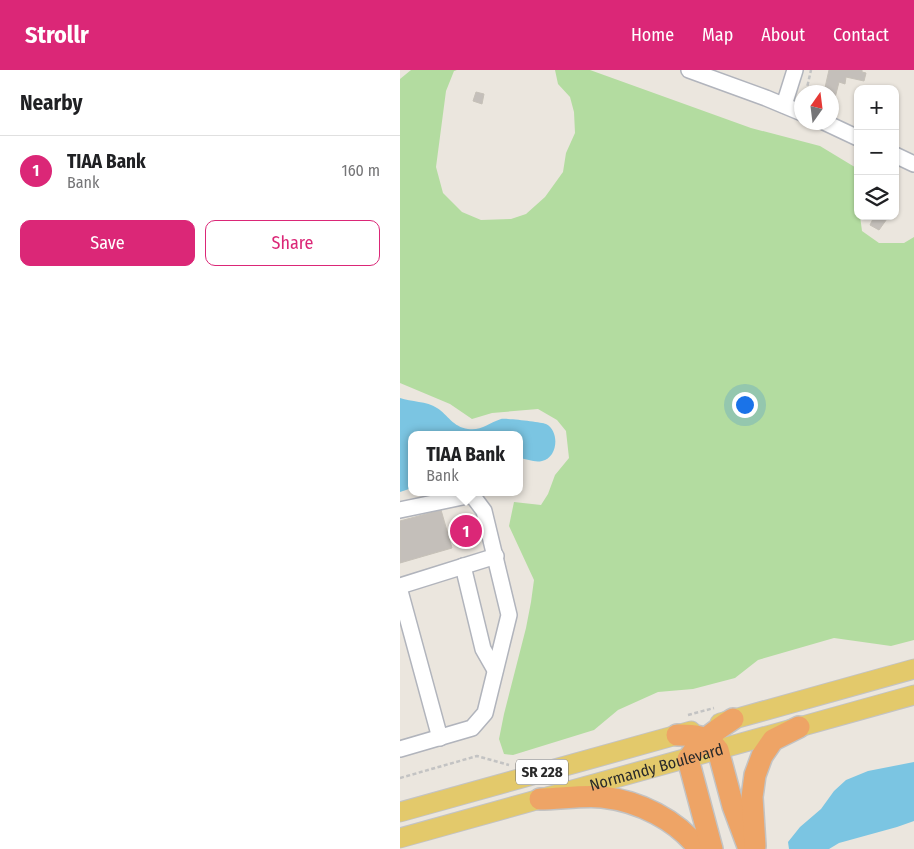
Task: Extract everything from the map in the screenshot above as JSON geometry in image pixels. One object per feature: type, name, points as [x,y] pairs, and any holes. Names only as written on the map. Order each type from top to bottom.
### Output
[{"type":"highway","points":[[712,744],[726,713]]},
{"type":"highway","points":[[679,726],[712,744],[749,849]]},
{"type":"highway","points":[[756,849],[752,797],[755,775],[762,756],[773,740],[799,727]]},
{"type":"highway","points":[[712,744],[696,746],[688,759],[712,849]]},
{"type":"highway","points":[[540,800],[602,797],[639,806],[674,824],[699,849]]},
{"type":"main road","name":"Normandy Boulevard","points":[[404,811],[679,726],[726,713],[914,669]]},
{"type":"main road","name":"Normandy Boulevard","points":[[712,744],[799,727],[914,695]]},
{"type":"main road","name":"Normandy Boulevard","points":[[407,836],[688,759]]},
{"type":"main road","points":[[404,811],[407,836]]},
{"type":"street","points":[[690,70],[794,110]]},
{"type":"street","points":[[784,106],[795,70]]},
{"type":"street","points":[[839,129],[854,136]]},
{"type":"street","points":[[899,157],[914,164]]},
{"type":"street","points":[[400,510],[467,496]]},
{"type":"street","points":[[400,749],[472,728],[485,713],[509,615],[484,511],[473,496]]},
{"type":"street","points":[[400,586],[496,556]]},
{"type":"street","points":[[463,566],[483,649],[495,670]]},
{"type":"street","points":[[400,591],[440,738]]},
{"type":"path","points":[[808,85],[811,70]]},
{"type":"path","points":[[679,726],[726,713]]},
{"type":"path","points":[[400,778],[477,756],[509,765]]},
{"type":"green space","points":[[411,70],[457,70],[454,71],[446,91],[436,167],[443,193],[462,212],[481,220],[511,219],[526,214],[545,197],[563,172],[566,153],[575,133],[574,112],[570,97],[558,84],[555,70],[590,70],[751,128],[820,146],[854,167],[854,220],[861,220],[862,231],[879,243],[904,243],[914,237],[914,640],[891,646],[834,638],[758,660],[735,678],[693,689],[658,692],[618,710],[594,730],[513,755],[504,754],[499,739],[526,628],[534,580],[509,526],[514,502],[541,505],[548,494],[555,475],[569,458],[566,431],[557,420],[538,409],[492,413],[472,419],[450,404],[400,383],[400,79]]},
{"type":"water","points":[[400,398],[433,406],[463,428],[481,428],[501,419],[509,419],[546,424],[554,432],[554,450],[547,459],[537,462],[523,459],[523,431],[408,431],[408,489],[400,492]]},
{"type":"water","points":[[914,762],[914,821],[839,843],[829,849],[789,849],[788,842],[800,827],[821,809],[834,791],[846,780],[868,771]]},
{"type":"building","points":[[829,70],[862,70],[862,72],[866,73],[864,81],[846,77],[845,84],[839,82],[838,85],[826,85]]},
{"type":"building","points":[[476,92],[484,94],[482,104],[473,101]]},
{"type":"building","points":[[872,220],[886,220],[879,230],[870,225]]},
{"type":"building","points":[[441,510],[452,548],[400,563],[400,521]]},
{"type":"place","name":"TIAA Bank","points":[[466,531]]}]
